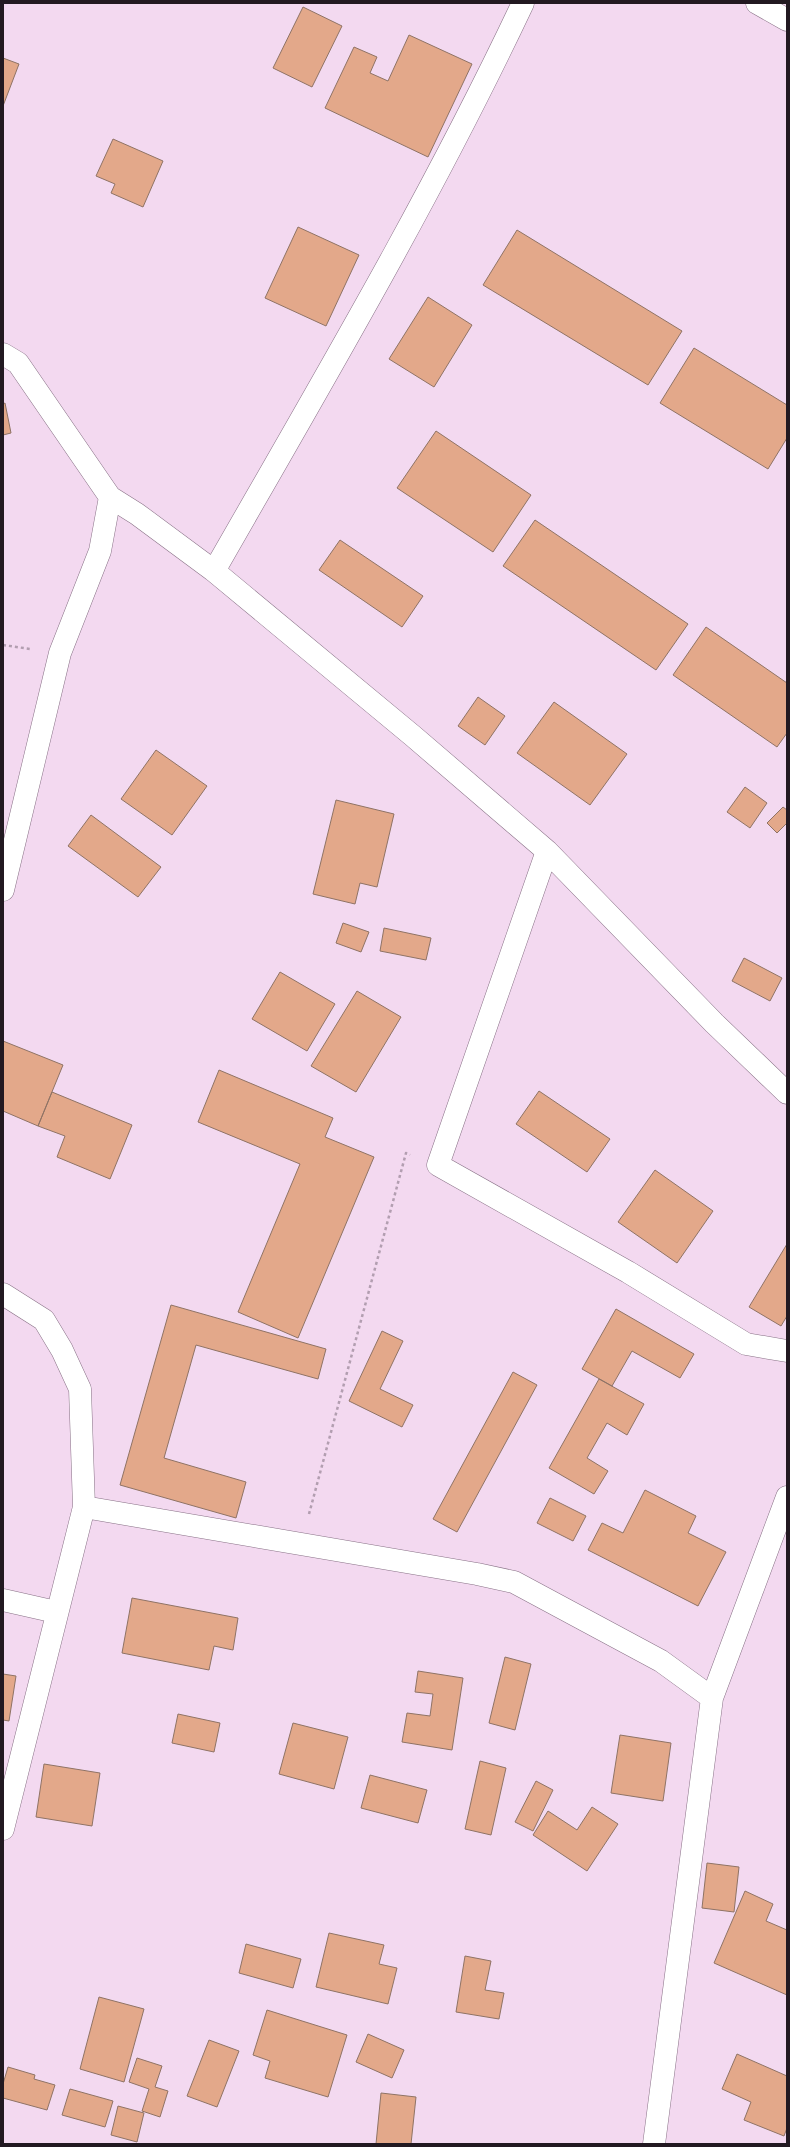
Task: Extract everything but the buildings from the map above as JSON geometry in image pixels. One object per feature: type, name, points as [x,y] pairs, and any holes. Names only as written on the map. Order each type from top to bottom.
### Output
[{"type":"street","points":[[214,571],[411,225],[483,89],[523,3]]},
{"type":"street","points":[[758,3],[787,20]]},
{"type":"street","points":[[3,354],[18,363],[110,496],[214,571],[413,736],[547,851],[714,1023],[787,1093]]},
{"type":"street","points":[[3,890],[60,653],[100,551],[110,496]]},
{"type":"street","points":[[547,851],[438,1165],[628,1272],[746,1344],[787,1351]]},
{"type":"street","points":[[3,1294],[44,1320],[62,1350],[80,1389],[84,1507],[56,1612],[3,1829]]},
{"type":"street","points":[[654,2144],[712,1698],[787,1497]]},
{"type":"street","points":[[84,1507],[477,1574],[514,1582],[661,1661],[712,1698]]},
{"type":"street","points":[[3,1600],[56,1612]]},
{"type":"path","points":[[301,1544],[406,1153],[438,1165]]}]
